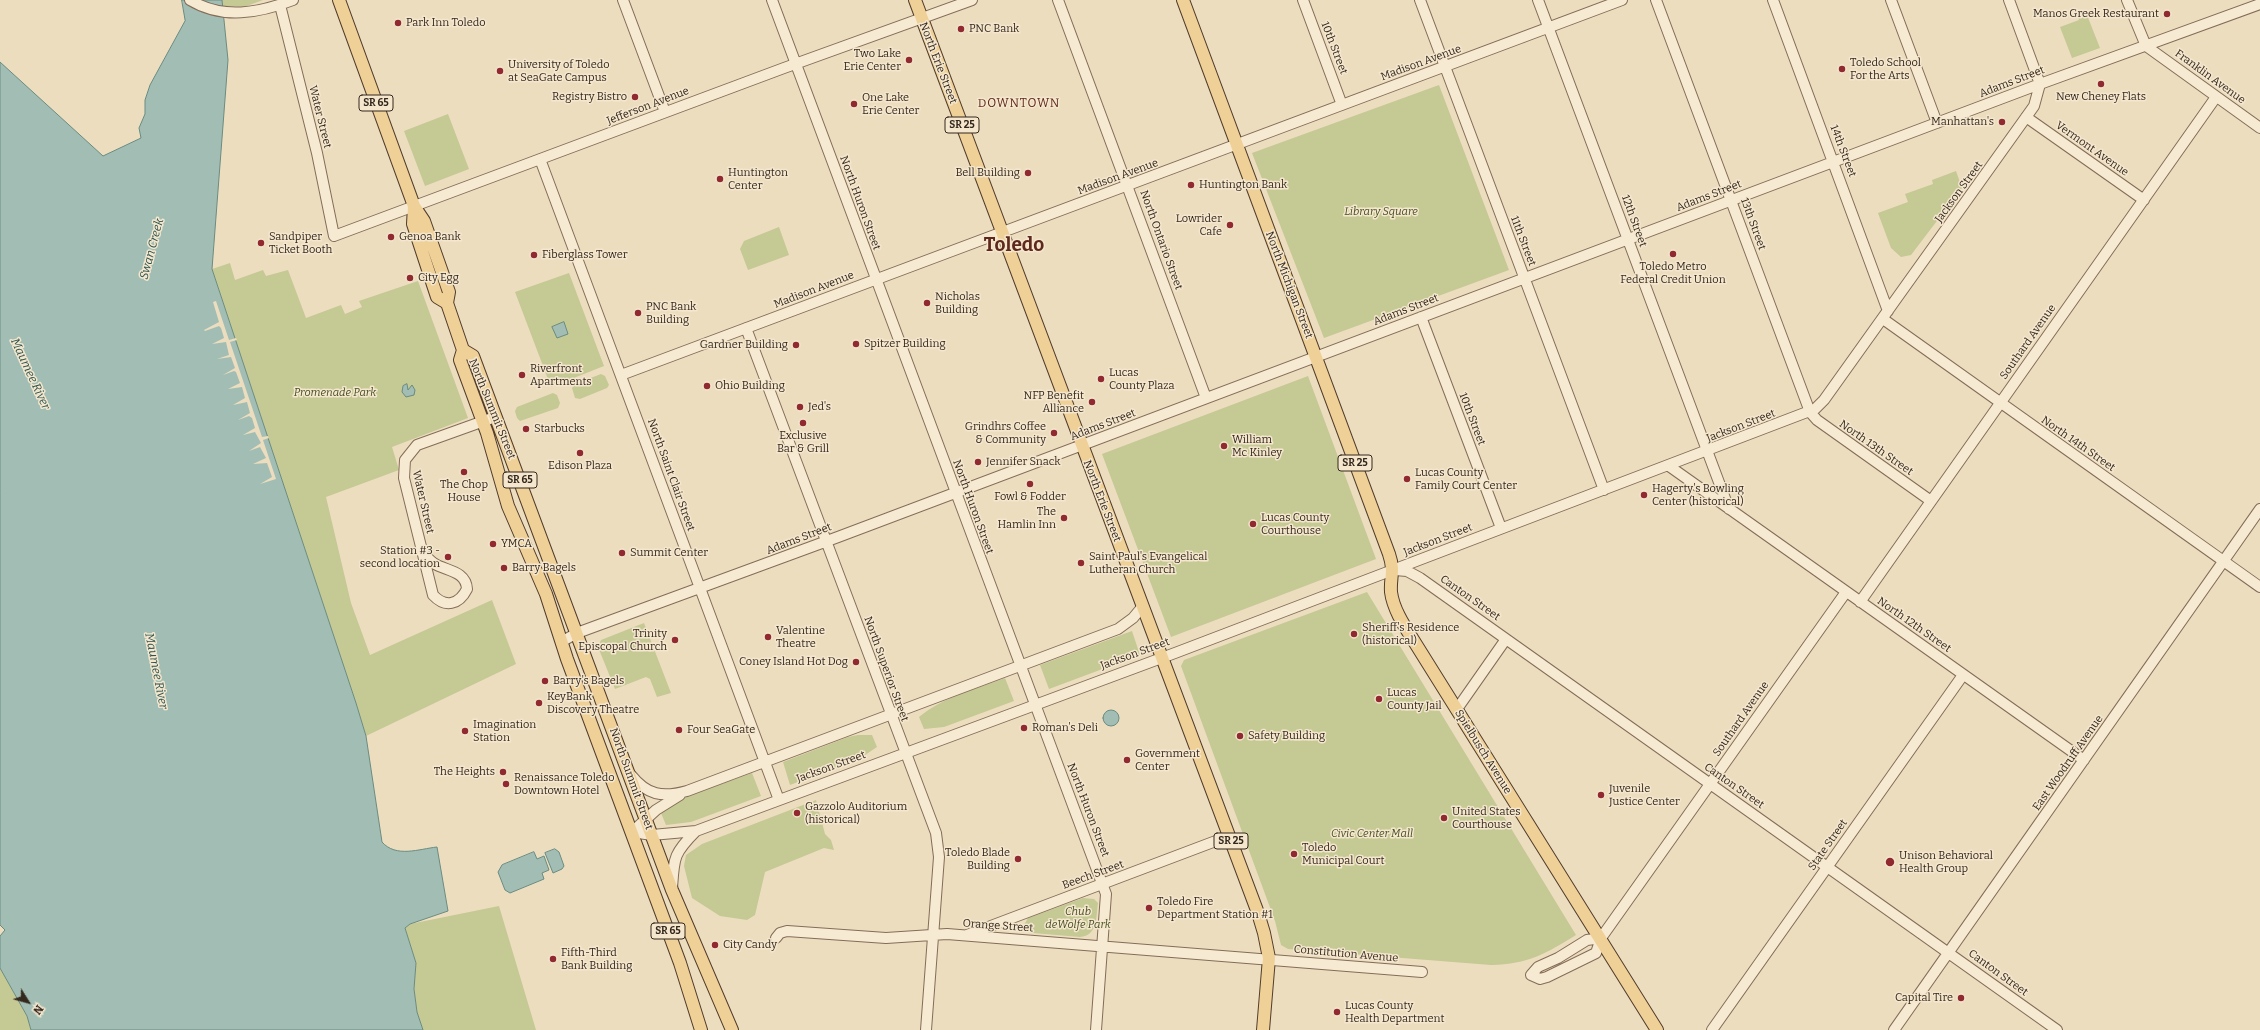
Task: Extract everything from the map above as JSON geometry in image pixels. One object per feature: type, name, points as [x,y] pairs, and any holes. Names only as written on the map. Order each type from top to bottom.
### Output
[{"type":"main road","name":"North Summit Street","points":[[339,0],[414,206],[424,221],[447,285],[449,292],[447,303],[463,350],[460,360],[482,421],[508,506],[542,584],[561,642],[680,963],[701,1030]]},
{"type":"main road","name":"North Erie Street","points":[[915,0],[1081,446],[1143,606],[1264,933],[1269,958],[1263,1030]]},
{"type":"main road","name":"North Michigan Street","points":[[1183,0],[1394,570]]},
{"type":"main road","name":"North Summit Street","points":[[463,350],[473,356],[495,417],[541,534],[672,890],[732,1030]]},
{"type":"main road","points":[[498,472],[506,464],[515,465]]},
{"type":"main road","points":[[524,544],[535,544],[541,534]]},
{"type":"main road","name":"Spielbusch Avenue","points":[[1394,570],[1391,591],[1396,610],[1404,626],[1601,938],[1657,1030]]},
{"type":"street","points":[[190,0],[213,10],[240,13],[280,5],[293,0]]},
{"type":"street","points":[[623,0],[665,112]]},
{"type":"street","name":"North Huron Street","points":[[772,0],[1034,705],[1103,884],[1107,900],[1096,1030]]},
{"type":"street","name":"Jefferson Avenue","points":[[334,236],[665,112],[972,0]]},
{"type":"street","name":"North Ontario Street","points":[[1058,0],[1129,186],[1206,398]]},
{"type":"street","name":"10th Street","points":[[1303,0],[1342,105]]},
{"type":"street","name":"11th Street","points":[[1420,0],[1604,490]]},
{"type":"street","name":"12th Street","points":[[1538,0],[1708,451]]},
{"type":"street","name":"Madison Avenue","points":[[621,375],[1129,186],[1622,0]]},
{"type":"street","name":"13th Street","points":[[1656,0],[1810,412]]},
{"type":"street","name":"14th Street","points":[[1773,0],[1834,162],[1886,315]]},
{"type":"street","points":[[1891,0],[1937,123]]},
{"type":"street","points":[[2009,0],[2040,84]]},
{"type":"street","points":[[2127,0],[2146,46]]},
{"type":"street","name":"Adams Street","points":[[561,642],[577,633],[826,542],[1731,200],[2040,84],[2146,46],[2247,4],[2260,4]]},
{"type":"street","name":"Water Street","points":[[280,5],[317,154],[334,236]]},
{"type":"street","name":"Franklin Avenue","points":[[2146,46],[2260,128]]},
{"type":"street","name":"Jackson Street","points":[[632,832],[652,835],[696,831],[1394,570],[1501,528],[1810,412],[1824,400],[2034,106],[2040,84]]},
{"type":"street","name":"Southard Avenue","points":[[1860,602],[2216,97]]},
{"type":"street","name":"Vermont Avenue","points":[[2026,117],[2144,200]]},
{"type":"street","name":"North Saint Clair Street","points":[[540,160],[779,800]]},
{"type":"street","name":"North 14th Street","points":[[1886,315],[2000,404],[2260,587]]},
{"type":"street","name":"10th Street","points":[[1422,317],[1501,528]]},
{"type":"street","name":"North Superior Street","points":[[746,328],[939,844],[934,934],[926,1030]]},
{"type":"street","name":"North 13th Street","points":[[1810,412],[1817,420],[1931,501]]},
{"type":"street","points":[[482,421],[495,417]]},
{"type":"street","name":"Water Street","points":[[423,553],[433,563],[453,570],[464,579],[467,589],[458,601],[451,604],[444,604],[433,595],[404,478],[404,465],[407,456],[417,445],[482,421]]},
{"type":"street","points":[[1708,451],[1729,509]]},
{"type":"street","name":"North 12th Street","points":[[1669,466],[2084,760]]},
{"type":"street","name":"East Woodruff Avenue","points":[[1894,1030],[2260,509]]},
{"type":"street","name":"Canton Street","points":[[1394,570],[1407,571],[1415,575],[2057,1030]]},
{"type":"street","name":"Southard Avenue","points":[[1601,938],[1846,592]]},
{"type":"street","points":[[628,771],[638,784],[655,793],[665,796],[687,791],[1118,629],[1133,618],[1143,606]]},
{"type":"street","points":[[1456,709],[1506,639]]},
{"type":"street","name":"State Street","points":[[1712,1030],[1963,675]]},
{"type":"street","points":[[632,832],[656,810],[687,791]]},
{"type":"street","name":"Jackson Street","points":[[672,890],[674,860],[684,843],[696,831]]},
{"type":"street","name":"Beech Street","points":[[965,936],[1229,836]]},
{"type":"street","name":"Orange Street","points":[[776,938],[780,933],[787,931],[886,938],[934,934],[1269,958]]},
{"type":"street","points":[[1601,938],[1596,954],[1547,977],[1540,979],[1531,975],[1538,968],[1558,958],[1587,940],[1601,938]]},
{"type":"street","name":"Constitution Avenue","points":[[1269,958],[1422,972]]},
{"type":"green space","points":[[222,0],[263,0],[244,7],[223,6]]},
{"type":"green space","points":[[2085,10],[2100,48],[2072,58],[2060,27],[2079,20],[2076,13]]},
{"type":"green space","name":"Library Square","points":[[1439,85],[1509,270],[1324,338],[1252,153]]},
{"type":"green space","points":[[448,114],[469,169],[425,186],[404,131]]},
{"type":"green space","points":[[1956,171],[1962,188],[1911,255],[1901,257],[1891,248],[1878,213],[1908,202],[1905,194],[1933,184],[1932,180]]},
{"type":"green space","points":[[779,227],[789,255],[748,270],[740,249],[744,241]]},
{"type":"green space","name":"Promenade Park","points":[[230,263],[235,280],[263,270],[266,276],[288,270],[306,318],[341,305],[345,314],[362,307],[359,301],[418,281],[468,418],[392,447],[399,470],[326,497],[351,603],[370,655],[492,600],[516,664],[366,736],[212,269]]},
{"type":"green space","points":[[569,273],[604,366],[551,387],[515,292]]},
{"type":"green space","points":[[601,374],[605,376],[609,385],[607,388],[580,399],[575,398],[572,388],[575,384]]},
{"type":"green space","points":[[1308,376],[1376,559],[1171,637],[1102,454]]},
{"type":"green space","points":[[553,393],[557,395],[560,403],[558,408],[520,421],[517,418],[515,411],[517,407]]},
{"type":"green space","name":"Civic Center Mall","points":[[1367,592],[1576,935],[1546,953],[1516,963],[1491,965],[1288,949],[1281,945],[1275,921],[1181,666],[1184,660]]},
{"type":"green space","points":[[644,623],[671,693],[657,697],[650,679],[646,677],[615,689],[598,647],[601,640]]},
{"type":"green space","points":[[1132,631],[1140,655],[1049,689],[1040,665]]},
{"type":"green space","points":[[1005,678],[1014,701],[944,727],[924,729],[919,717],[928,710],[960,694]]},
{"type":"green space","points":[[872,735],[877,747],[859,759],[790,785],[783,762],[848,737]]},
{"type":"green space","points":[[752,773],[761,796],[691,822],[666,825],[661,813],[688,796]]},
{"type":"green space","points":[[816,800],[825,834],[831,840],[834,850],[824,848],[765,872],[755,915],[747,920],[720,916],[692,898],[684,866],[686,855],[702,844]]},
{"type":"green space","name":"Chub deWolfe Park","points":[[1083,898],[1094,899],[1098,903],[1095,924],[1090,933],[1086,936],[1080,937],[1033,933],[1026,929],[1024,925],[1028,918]]},
{"type":"green space","points":[[499,906],[536,1030],[423,1030],[417,1012],[414,989],[416,963],[405,928],[410,924]]},
{"type":"green space","points":[[0,968],[27,1016],[31,1030],[0,1030]]},
{"type":"water","points":[[182,0],[222,0],[228,60],[212,269],[366,736],[382,842],[394,850],[401,851],[415,851],[437,847],[448,911],[410,924],[405,928],[416,963],[414,989],[417,1012],[423,1030],[31,1030],[27,1016],[0,968],[0,936],[5,930],[0,925],[0,62],[103,156],[141,138],[139,128],[145,114],[145,100],[150,85],[185,21]]},
{"type":"water","points":[[564,322],[568,334],[557,338],[552,327]]},
{"type":"water","points":[[407,384],[408,390],[412,385],[415,390],[414,395],[406,397],[402,392],[403,386]]},
{"type":"water","points":[[1111,710],[1118,715],[1119,718],[1114,725],[1111,726],[1104,721],[1103,718],[1108,711]]},
{"type":"water","points":[[555,849],[559,852],[564,866],[562,869],[553,873],[545,853]]},
{"type":"water","points":[[534,852],[537,859],[544,856],[549,870],[542,873],[544,879],[510,893],[505,890],[498,872],[502,865]]},
{"type":"pier","points":[[216,301],[229,340],[236,338],[237,340],[230,342],[262,437],[268,436],[269,438],[263,440],[276,479],[260,484],[272,477],[267,463],[253,464],[266,458],[260,447],[249,451],[261,443],[255,432],[243,435],[255,428],[252,418],[249,416],[238,420],[250,413],[247,402],[233,405],[245,398],[242,387],[228,389],[240,383],[236,372],[234,371],[223,375],[235,368],[231,357],[217,359],[229,355],[226,342],[212,344],[224,338],[221,328],[219,326],[205,331],[204,330],[219,322],[213,302]]},
{"type":"place","name":"Manos Greek Restaurant","points":[[2167,14]]},
{"type":"place","name":"Park Inn Toledo","points":[[398,23]]},
{"type":"place","name":"PNC Bank","points":[[961,29]]},
{"type":"place","name":"Two Lake Erie Center","points":[[909,60]]},
{"type":"place","name":"Toledo School For the Arts","points":[[1842,69]]},
{"type":"place","name":"University of Toledo at SeaGate Campus","points":[[500,71]]},
{"type":"place","name":"New Cheney Flats","points":[[2101,84]]},
{"type":"place","name":"Registry Bistro","points":[[635,97]]},
{"type":"place","name":"One Lake Erie Center","points":[[854,104]]},
{"type":"place","name":"Manhattan's","points":[[2002,122]]},
{"type":"place","name":"Bell Building","points":[[1028,173]]},
{"type":"place","name":"Huntington Center","points":[[720,179]]},
{"type":"place","name":"Huntington Bank","points":[[1191,185]]},
{"type":"place","name":"Lowrider Cafe","points":[[1230,225]]},
{"type":"place","name":"Genoa Bank","points":[[391,237]]},
{"type":"place","name":"Sandpiper Ticket Booth","points":[[261,243]]},
{"type":"place","name":"Toledo Metro Federal Credit Union","points":[[1673,254]]},
{"type":"place","name":"Fiberglass Tower","points":[[534,255]]},
{"type":"place","name":"City Egg","points":[[410,278]]},
{"type":"place","name":"Nicholas Building","points":[[927,303]]},
{"type":"place","name":"PNC Bank Building","points":[[638,313]]},
{"type":"place","name":"Spitzer Building","points":[[856,344]]},
{"type":"place","name":"Gardner Building","points":[[796,345]]},
{"type":"place","name":"Riverfront Apartments","points":[[522,375]]},
{"type":"place","name":"Lucas County Plaza","points":[[1101,379]]},
{"type":"place","name":"Ohio Building","points":[[707,386]]},
{"type":"place","name":"NFP Benefit Alliance","points":[[1092,402]]},
{"type":"place","name":"Jed's","points":[[800,407]]},
{"type":"place","name":"Exclusive Bar & Grill","points":[[803,423]]},
{"type":"place","name":"Starbucks","points":[[526,429]]},
{"type":"place","name":"Grindhrs Coffee & Community","points":[[1054,433]]},
{"type":"place","name":"William Mc Kinley","points":[[1224,446]]},
{"type":"place","name":"Edison Plaza","points":[[580,453]]},
{"type":"place","name":"Jennifer Snack","points":[[978,462]]},
{"type":"place","name":"The Chop House","points":[[464,472]]},
{"type":"place","name":"Lucas County Family Court Center","points":[[1407,479]]},
{"type":"place","name":"Fowl & Fodder","points":[[1030,484]]},
{"type":"place","name":"Hagerty's Bowling Center (historical)","points":[[1644,495]]},
{"type":"place","name":"The Hamlin Inn","points":[[1064,518]]},
{"type":"place","name":"Lucas County Courthouse","points":[[1253,524]]},
{"type":"place","name":"YMCA","points":[[493,544]]},
{"type":"place","name":"Summit Center","points":[[622,553]]},
{"type":"place","name":"Station #3 - second location","points":[[448,557]]},
{"type":"place","name":"Saint Paul's Evangelical Lutheran Church","points":[[1081,563]]},
{"type":"place","name":"Barry Bagels","points":[[504,568]]},
{"type":"place","name":"Sheriff's Residence (historical)","points":[[1354,634]]},
{"type":"place","name":"Valentine Theatre","points":[[768,637]]},
{"type":"place","name":"Trinity Episcopal Church","points":[[675,640]]},
{"type":"place","name":"Coney Island Hot Dog","points":[[856,662]]},
{"type":"place","name":"Barry's Bagels","points":[[545,681]]},
{"type":"place","name":"Lucas County Jail","points":[[1379,699]]},
{"type":"place","name":"KeyBank Discovery Theatre","points":[[539,703]]},
{"type":"place","name":"Roman's Deli","points":[[1024,728]]},
{"type":"place","name":"Four SeaGate","points":[[679,730]]},
{"type":"place","name":"Imagination Station","points":[[465,731]]},
{"type":"place","name":"Safety Building","points":[[1240,736]]},
{"type":"place","name":"Government Center","points":[[1127,760]]},
{"type":"place","name":"The Heights","points":[[503,772]]},
{"type":"place","name":"Renaissance Toledo Downtown Hotel","points":[[506,784]]},
{"type":"place","name":"Juvenile Justice Center","points":[[1601,795]]},
{"type":"place","name":"Gazzolo Auditorium (historical)","points":[[797,813]]},
{"type":"place","name":"United States Courthouse","points":[[1444,818]]},
{"type":"place","name":"Toledo Municipal Court","points":[[1294,854]]},
{"type":"place","name":"Toledo Blade Building","points":[[1018,859]]},
{"type":"place","name":"Unison Behavioral Health Group","points":[[1890,862]]},
{"type":"place","name":"Toledo Fire Department Station #1","points":[[1149,908]]},
{"type":"place","name":"City Candy","points":[[715,945]]},
{"type":"place","name":"Fifth-Third Bank Building","points":[[553,959]]},
{"type":"place","name":"Capital Tire","points":[[1961,998]]},
{"type":"place","name":"Lucas County Health Department","points":[[1337,1012]]},
{"type":"district","name":"DOWNTOWN","points":[[1019,104]]},
{"type":"district","name":"Toledo","points":[[1014,246]]},
{"type":"water label","name":"Swan Creek","points":[[152,249]]},
{"type":"water label","name":"Maumee River","points":[[30,374]]},
{"type":"water label","name":"Maumee River","points":[[156,671]]}]
